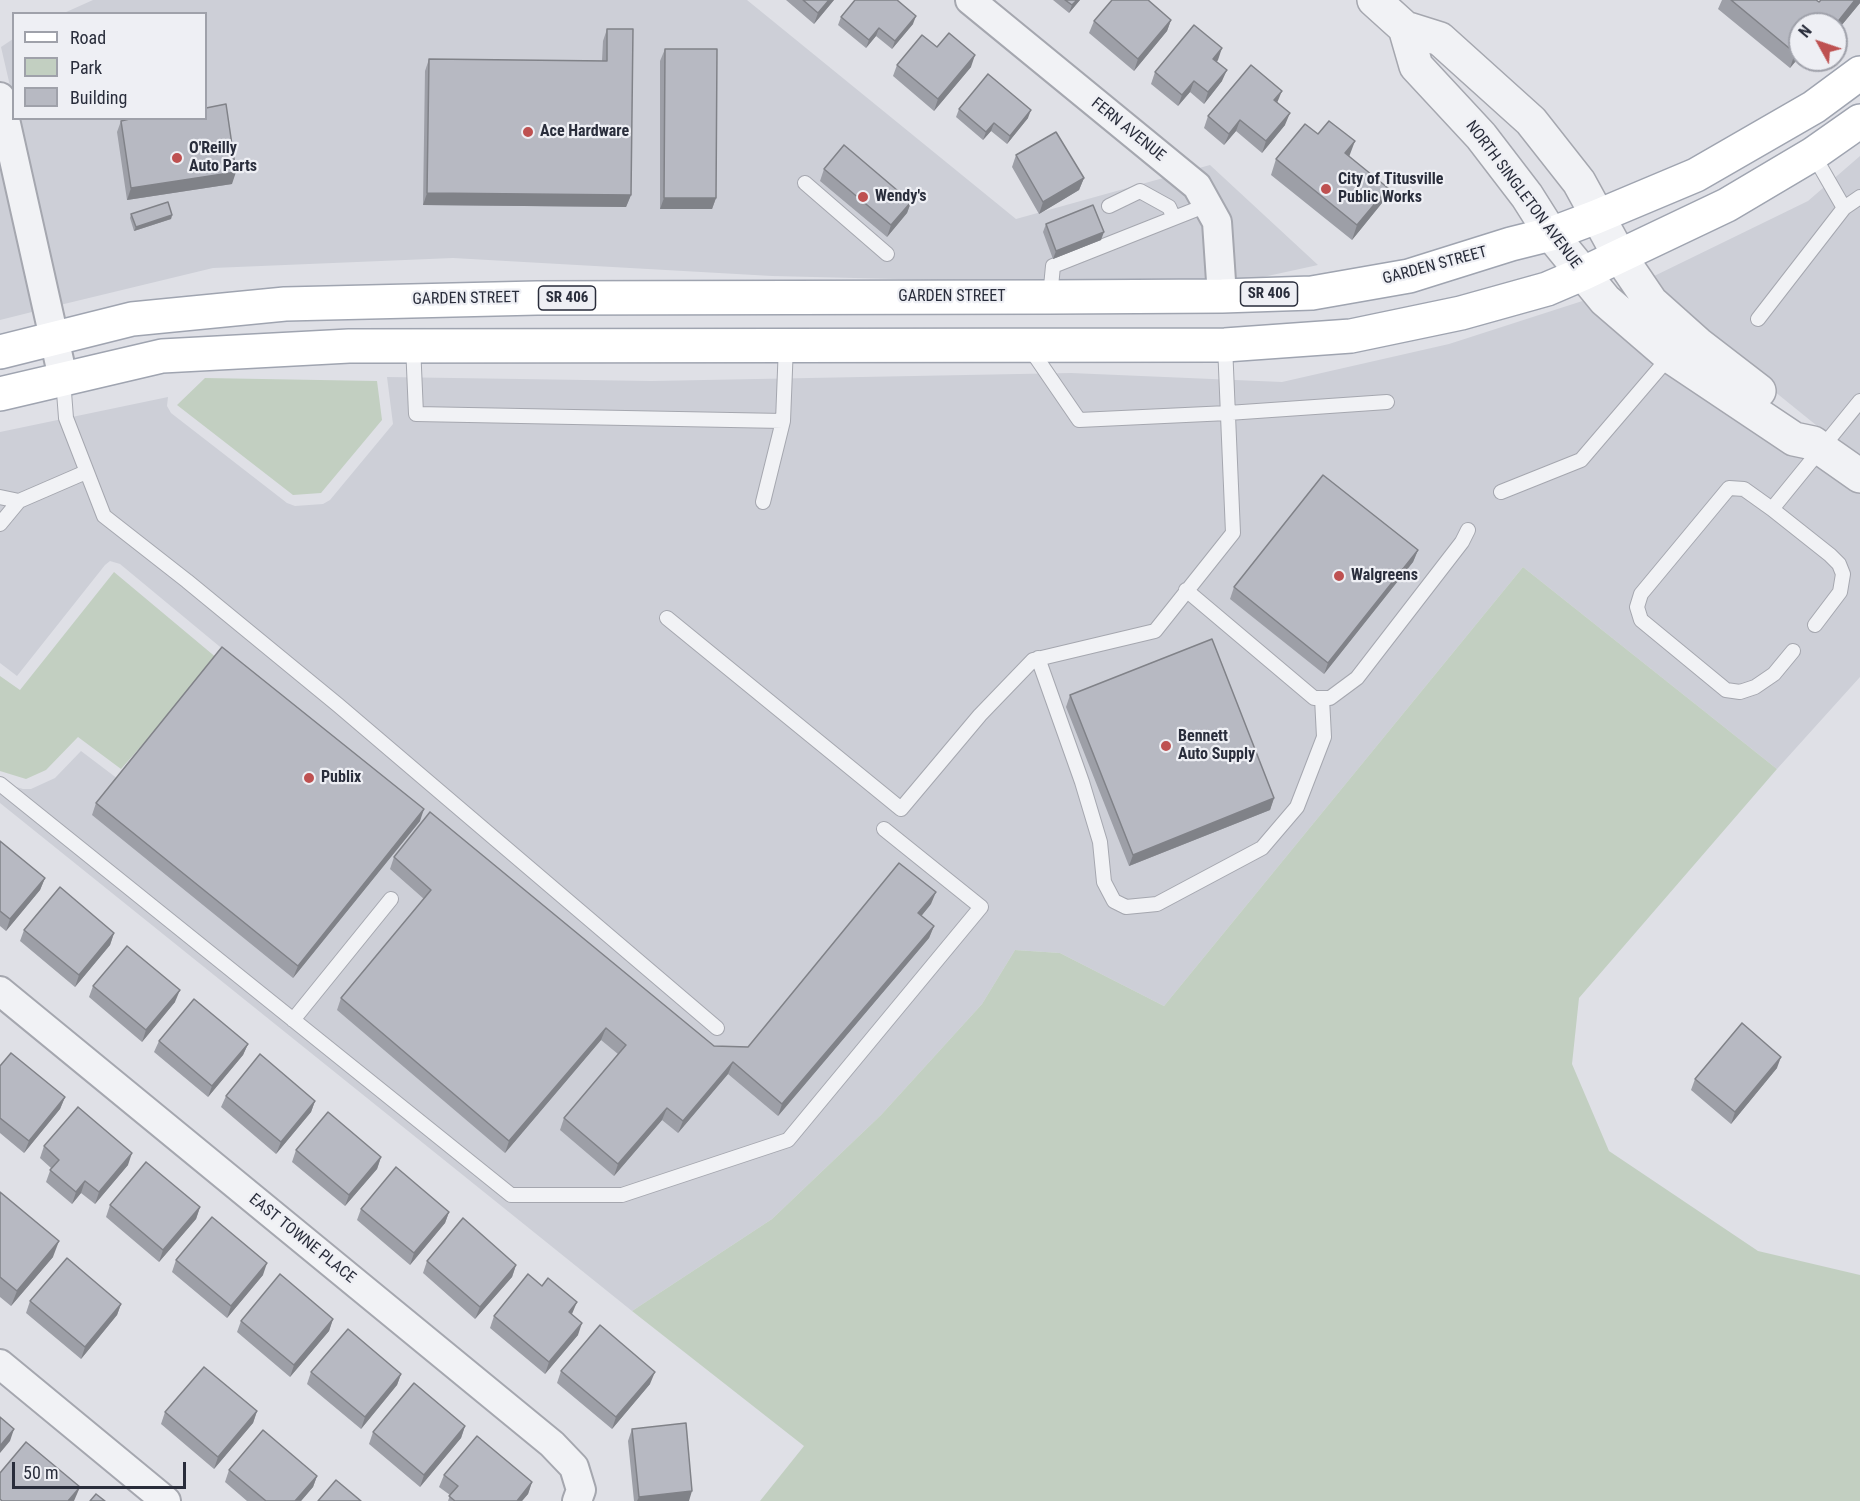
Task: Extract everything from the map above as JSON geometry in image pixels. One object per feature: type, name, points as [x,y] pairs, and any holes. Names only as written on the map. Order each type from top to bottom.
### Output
[{"type":"main road","name":"GARDEN STREET","points":[[0,352],[132,319],[285,304],[537,298],[1222,296],[1312,293],[1409,276],[1551,234],[1596,217],[1696,175],[1814,107],[1860,73]]},
{"type":"main road","points":[[0,394],[162,356],[349,346],[1225,345],[1351,336],[1461,313],[1547,288],[1582,274],[1727,205],[1813,154],[1860,121]]},
{"type":"main road","points":[[673,345],[754,332],[776,319],[790,297]]},
{"type":"main road","points":[[786,345],[800,330],[833,314],[908,297]]},
{"type":"street","name":"FERN AVENUE","points":[[970,0],[1197,186],[1216,222],[1222,296]]},
{"type":"street","points":[[1374,0],[1406,28],[1440,39],[1531,121],[1579,182],[1596,217],[1651,302],[1698,344],[1806,428],[1817,446],[1860,476]]},
{"type":"street","name":"NORTH SINGLETON AVENUE","points":[[1406,28],[1416,66],[1480,136],[1527,196],[1551,234],[1605,300],[1670,356],[1794,439],[1817,446]]},
{"type":"street","points":[[0,97],[63,378]]},
{"type":"street","name":"EAST TOWNE PLACE","points":[[0,991],[552,1444],[574,1467],[581,1490],[577,1501]]},
{"type":"street","points":[[0,1364],[166,1501]]},
{"type":"lane","points":[[1813,154],[1844,208]]},
{"type":"lane","points":[[805,183],[887,255]]},
{"type":"lane","points":[[1109,206],[1140,191],[1169,207],[1174,218]]},
{"type":"lane","points":[[1758,319],[1844,208],[1860,197]]},
{"type":"lane","points":[[1050,297],[1053,267],[1207,205]]},
{"type":"lane","points":[[413,345],[416,414],[783,421]]},
{"type":"lane","points":[[763,502],[783,421],[786,345]]},
{"type":"lane","points":[[1028,345],[1079,420],[1387,402]]},
{"type":"lane","points":[[666,618],[901,809],[981,715],[1033,660],[1155,631],[1233,533],[1225,345]]},
{"type":"lane","points":[[1501,492],[1581,460],[1670,356]]},
{"type":"lane","points":[[63,378],[66,418],[105,516],[338,705],[717,1028]]},
{"type":"lane","points":[[1772,509],[1817,446],[1858,408]]},
{"type":"lane","points":[[0,524],[19,501],[86,472]]},
{"type":"lane","points":[[1793,651],[1774,674],[1755,687],[1740,692],[1726,690],[1641,620],[1637,607],[1641,594],[1729,488],[1744,489],[1839,564],[1844,574],[1840,592],[1815,626]]},
{"type":"lane","points":[[0,497],[19,501]]},
{"type":"lane","points":[[1186,590],[1314,698],[1330,699],[1357,678],[1462,542],[1468,530]]},
{"type":"lane","points":[[1038,658],[1088,802],[1100,843],[1104,882],[1114,901],[1126,907],[1157,904],[1262,848],[1297,807],[1324,737],[1322,698]]},
{"type":"lane","points":[[0,784],[511,1195],[622,1196],[788,1140],[981,907],[884,830]]},
{"type":"lane","points":[[293,1020],[391,899]]},
{"type":"shaded area","points":[[93,0],[747,0],[1016,219],[1210,165],[1318,265],[1240,282],[1104,284],[772,276],[453,258],[213,268],[60,305],[18,120],[207,120],[207,12],[66,12]]},
{"type":"shaded area","points":[[12,40],[12,95],[1,47]]},
{"type":"shaded area","points":[[0,149],[36,311],[0,320]]},
{"type":"shaded area","points":[[1860,156],[1860,459],[1841,445],[1842,441],[1832,438],[1706,336],[1663,289],[1646,280],[1808,201]]},
{"type":"shaded area","points":[[1601,295],[1860,489],[1860,677],[1777,769],[1523,567],[1164,1006],[1060,953],[1015,950],[982,1004],[881,1115],[772,1219],[632,1311],[0,803],[0,782],[31,789],[55,778],[81,751],[118,779],[225,651],[120,564],[110,561],[17,676],[0,663],[0,432],[168,397],[167,406],[171,413],[287,503],[295,506],[323,504],[330,500],[393,424],[387,377],[652,381],[1071,373],[1282,382],[1449,344]]},
{"type":"green space","points":[[205,378],[377,381],[382,420],[321,493],[293,495],[177,405]]},
{"type":"green space","points":[[1523,567],[1777,769],[1579,998],[1572,1064],[1609,1151],[1758,1251],[1860,1275],[1860,1501],[760,1501],[804,1446],[632,1311],[772,1219],[881,1115],[982,1004],[1015,950],[1060,953],[1164,1006]]},
{"type":"green space","points":[[114,572],[218,659],[121,769],[78,737],[46,770],[26,779],[0,771],[0,676],[20,690]]},
{"type":"building","points":[[803,0],[829,0],[818,13]]},
{"type":"building","points":[[855,0],[897,0],[916,16],[895,41],[879,28],[869,40],[841,17]]},
{"type":"building","points":[[1065,0],[1077,0],[1072,5]]},
{"type":"building","points":[[1112,0],[1148,0],[1171,20],[1138,59],[1094,21]]},
{"type":"building","points":[[1731,0],[1816,0],[1819,2],[1821,0],[1855,0],[1846,12],[1788,12],[1788,47]]},
{"type":"building","points":[[1194,25],[1222,48],[1213,59],[1227,70],[1208,92],[1194,81],[1182,95],[1155,72]]},
{"type":"building","points":[[607,29],[633,29],[631,195],[427,193],[429,59],[607,61]]},
{"type":"building","points":[[949,33],[975,55],[938,99],[897,65],[922,35],[937,47]]},
{"type":"building","points":[[665,49],[717,49],[716,198],[664,198]]},
{"type":"building","points":[[1251,65],[1282,91],[1274,100],[1290,113],[1266,141],[1240,120],[1229,134],[1208,116]]},
{"type":"building","points":[[988,74],[1031,110],[1010,136],[994,123],[986,132],[959,109]]},
{"type":"building","points":[[226,104],[236,172],[131,188],[121,121],[207,120],[207,108]]},
{"type":"building","name":"City of Titusville Public Works","points":[[1329,121],[1355,141],[1345,153],[1388,188],[1357,225],[1276,159],[1305,124],[1318,134]]},
{"type":"building","points":[[1056,132],[1084,178],[1043,202],[1016,155]]},
{"type":"building","points":[[844,145],[911,202],[891,225],[824,169]]},
{"type":"building","points":[[168,202],[172,215],[136,227],[131,214]]},
{"type":"building","points":[[1093,205],[1104,232],[1056,251],[1046,224]]},
{"type":"building","points":[[1323,475],[1418,550],[1328,663],[1234,587]]},
{"type":"building","points":[[1212,639],[1274,798],[1133,855],[1070,695]]},
{"type":"building","points":[[222,647],[424,809],[298,966],[96,803]]},
{"type":"building","points":[[430,812],[714,1046],[748,1047],[899,863],[936,892],[918,913],[934,926],[782,1104],[733,1062],[683,1121],[667,1108],[618,1164],[564,1118],[626,1045],[606,1028],[509,1141],[341,998],[431,890],[394,857]]},
{"type":"building","points":[[0,841],[45,878],[10,919],[0,911]]},
{"type":"building","points":[[60,887],[114,933],[79,975],[24,930]]},
{"type":"building","points":[[127,946],[180,990],[146,1030],[93,986]]},
{"type":"building","points":[[194,999],[248,1044],[212,1086],[159,1041]]},
{"type":"building","points":[[1742,1023],[1781,1057],[1735,1112],[1695,1079]]},
{"type":"building","points":[[11,1053],[65,1097],[29,1141],[0,1118],[0,1066]]},
{"type":"building","points":[[260,1054],[315,1101],[281,1142],[226,1096]]},
{"type":"building","points":[[78,1107],[132,1153],[99,1192],[85,1181],[76,1192],[50,1170],[59,1160],[44,1146]]},
{"type":"building","points":[[328,1112],[381,1157],[349,1195],[296,1150]]},
{"type":"building","points":[[146,1162],[200,1207],[163,1250],[110,1205]]},
{"type":"building","points":[[396,1167],[449,1212],[414,1253],[361,1209]]},
{"type":"building","points":[[0,1192],[59,1241],[17,1291],[0,1277]]},
{"type":"building","points":[[212,1217],[267,1263],[231,1306],[176,1260]]},
{"type":"building","points":[[463,1218],[516,1265],[480,1307],[427,1261]]},
{"type":"building","points":[[67,1258],[121,1304],[85,1347],[30,1301]]},
{"type":"building","points":[[280,1274],[333,1319],[294,1365],[241,1321]]},
{"type":"building","points":[[528,1274],[542,1286],[548,1278],[577,1302],[569,1312],[582,1323],[549,1362],[494,1316]]},
{"type":"building","points":[[600,1325],[655,1372],[616,1417],[561,1371]]},
{"type":"building","points":[[348,1329],[401,1374],[365,1417],[311,1372]]},
{"type":"building","points":[[204,1367],[257,1411],[218,1457],[165,1412]]},
{"type":"building","points":[[414,1383],[465,1426],[424,1475],[373,1432]]},
{"type":"building","points":[[0,1417],[14,1429],[0,1446]]},
{"type":"building","points":[[686,1423],[692,1491],[639,1497],[632,1429]]},
{"type":"building","points":[[263,1430],[317,1476],[295,1501],[266,1501],[229,1470]]},
{"type":"building","points":[[477,1436],[532,1482],[517,1501],[455,1501],[449,1496],[458,1486],[444,1475]]},
{"type":"building","points":[[26,1442],[80,1487],[68,1501],[2,1501],[0,1499],[0,1473]]},
{"type":"building","points":[[336,1480],[361,1501],[318,1501]]},
{"type":"building","points":[[96,1494],[105,1501],[90,1501]]},
{"type":"place","name":"Ace Hardware","points":[[528,132]]},
{"type":"place","name":"O'Reilly Auto Parts","points":[[177,158]]},
{"type":"place","name":"City of Titusville Public Works","points":[[1326,189]]},
{"type":"place","name":"Wendy's","points":[[863,197]]},
{"type":"place","name":"Walgreens","points":[[1339,576]]},
{"type":"place","name":"Bennett Auto Supply","points":[[1166,746]]},
{"type":"place","name":"Publix","points":[[309,778]]}]
